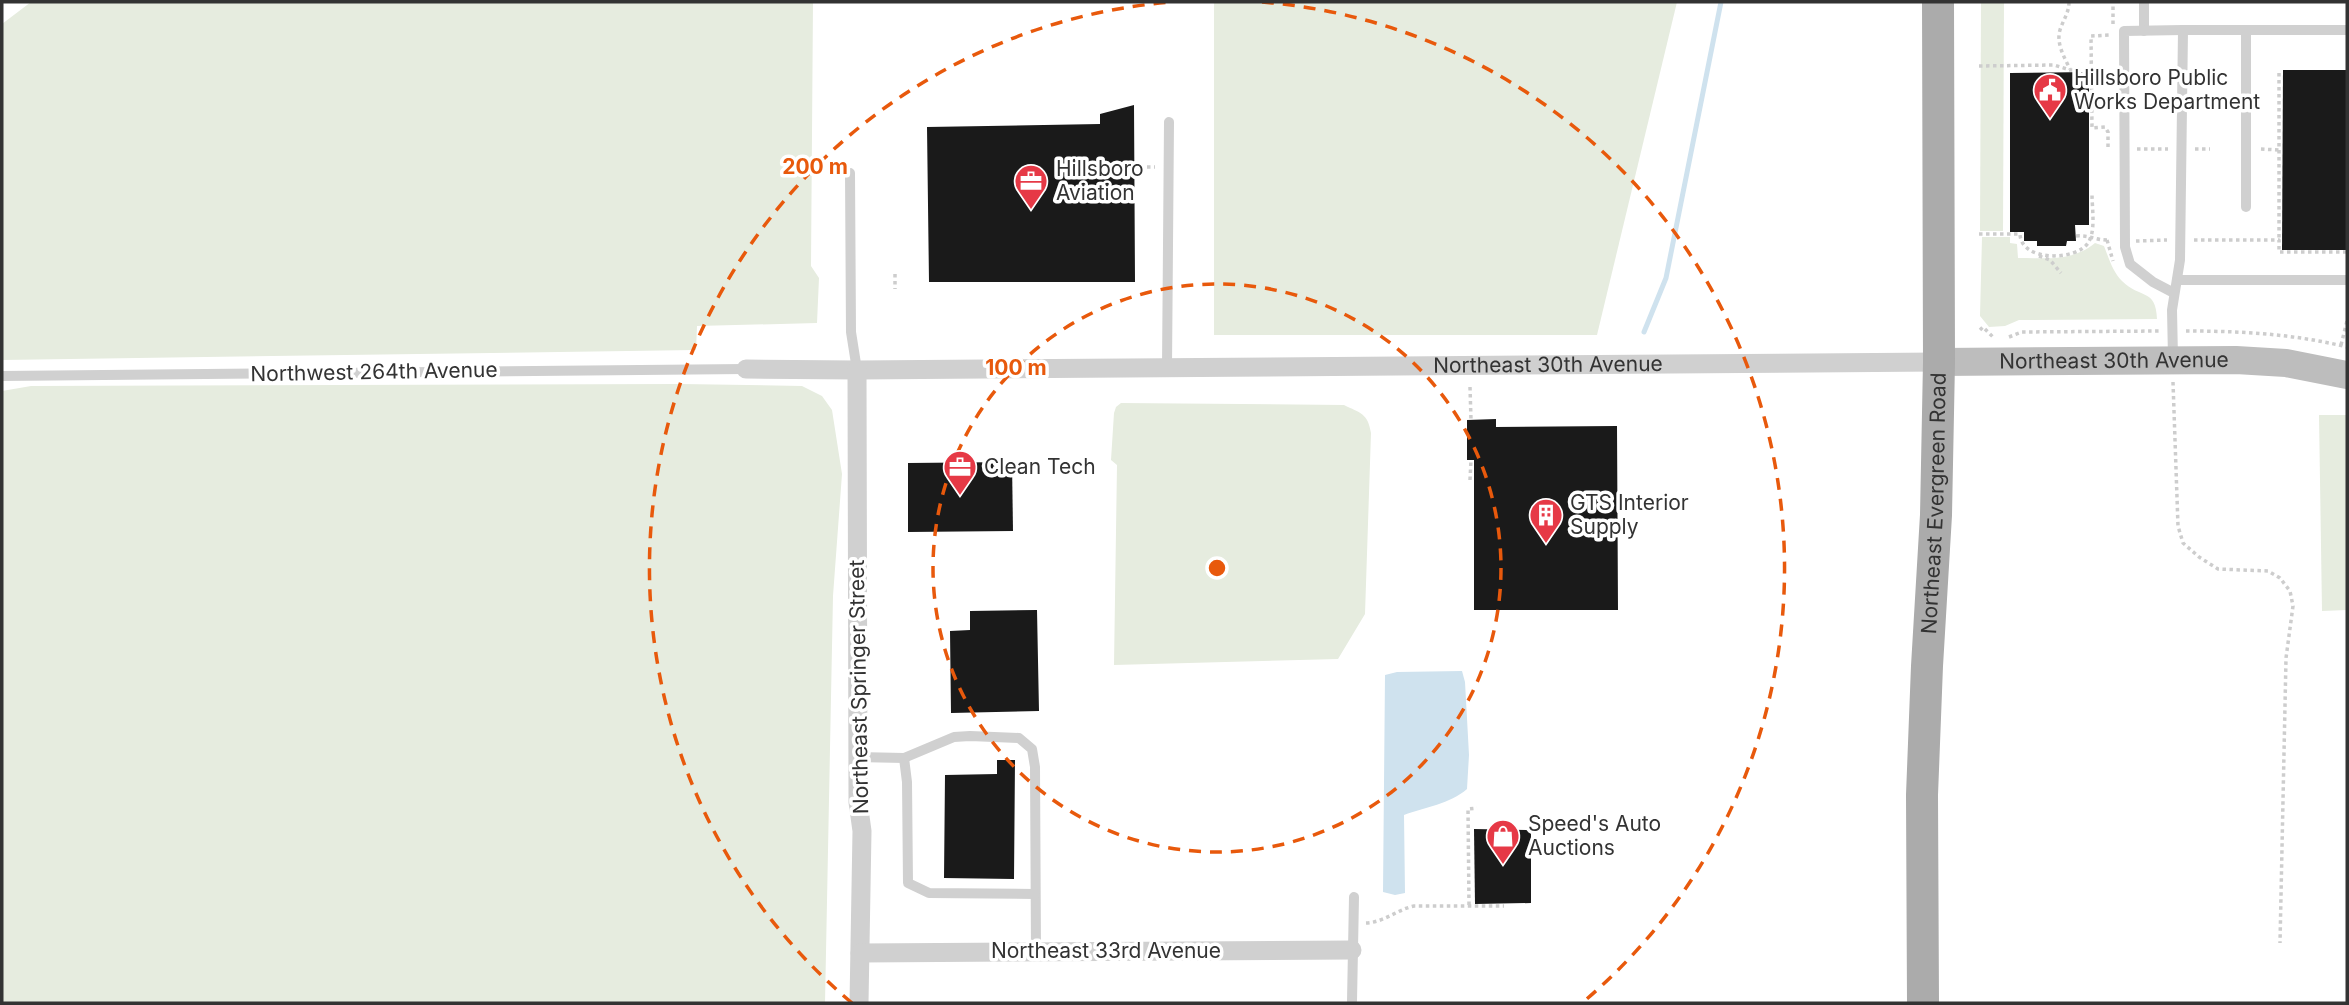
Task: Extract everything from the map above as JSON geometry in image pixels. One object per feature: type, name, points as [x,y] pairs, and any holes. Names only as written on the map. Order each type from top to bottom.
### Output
[{"type":"main road","name":"Northeast Evergreen Road","points":[[1923,1003],[1922,795],[1936,515],[1939,362],[1938,2]]},
{"type":"street","name":"Northeast 30th Avenue","points":[[746,369],[1939,362],[2173,372],[2236,360],[2286,363],[2347,375]]},
{"type":"street","name":"Northeast Springer Street","points":[[857,370],[858,802],[862,831],[859,1003]]},
{"type":"street","name":"Northeast 33rd Avenue","points":[[860,953],[1352,950]]},
{"type":"lane","points":[[2144,2],[2144,31]]},
{"type":"lane","points":[[2173,372],[2172,310],[2180,260],[2183,30]]},
{"type":"lane","points":[[2246,30],[2246,207]]},
{"type":"lane","points":[[2174,293],[2153,282],[2130,264],[2125,247],[2124,31],[2347,30]]},
{"type":"lane","points":[[1167,368],[1169,122]]},
{"type":"lane","points":[[850,173],[851,332],[857,370]]},
{"type":"lane","points":[[2177,280],[2347,280]]},
{"type":"lane","name":"Northwest 264th Avenue","points":[[2,376],[746,369]]},
{"type":"lane","points":[[858,757],[904,758],[954,737],[970,736],[1019,738],[1032,749],[1035,766],[1036,952]]},
{"type":"lane","points":[[904,758],[907,782],[908,883],[929,894],[1035,894]]},
{"type":"lane","points":[[1352,1001],[1354,897]]},
{"type":"path","points":[[2069,2],[2058,39],[2070,70]]},
{"type":"path","points":[[2108,149],[2108,132],[2105,127],[2092,128],[2091,36],[2110,36],[2112,33],[2113,2]]},
{"type":"path","points":[[1979,66],[2054,65],[2070,70],[2091,70]]},
{"type":"path","points":[[2278,73],[2279,252],[2347,252]]},
{"type":"path","points":[[2135,149],[2169,149]]},
{"type":"path","points":[[2190,149],[2210,149]]},
{"type":"path","points":[[2261,149],[2279,150]]},
{"type":"path","points":[[1140,167],[1155,167]]},
{"type":"path","points":[[2038,255],[2077,252],[2086,246],[2091,235],[2092,194]]},
{"type":"path","points":[[1979,234],[2020,234],[2020,242],[2027,250],[2050,260],[2061,273]]},
{"type":"path","points":[[2076,236],[2091,235],[2099,240],[2111,240]]},
{"type":"path","points":[[2134,241],[2168,240]]},
{"type":"path","points":[[2193,240],[2279,240]]},
{"type":"path","points":[[895,274],[895,289]]},
{"type":"path","points":[[2186,331],[2187,321]]},
{"type":"path","points":[[2341,345],[2347,321]]},
{"type":"path","points":[[2173,372],[2178,526],[2183,543],[2218,569],[2268,571],[2280,578],[2290,591],[2293,606],[2286,658],[2280,943]]},
{"type":"path","points":[[1470,387],[1471,420]]},
{"type":"path","points":[[1470,480],[1471,460]]},
{"type":"path","points":[[1469,905],[1468,809],[1477,808]]},
{"type":"path","points":[[1363,923],[1385,920],[1405,908],[1414,906],[1504,906]]},
{"type":"shaded area","points":[[31,2],[813,2],[811,266],[819,278],[817,323],[697,326],[696,350],[2,360],[2,24]]},
{"type":"shaded area","points":[[1214,2],[1677,2],[1597,335],[1214,335]]},
{"type":"shaded area","points":[[1981,2],[2004,2],[2003,231],[1980,231]]},
{"type":"shaded area","points":[[1982,237],[2010,237],[2010,243],[2017,244],[2018,258],[2058,258],[2077,253],[2095,243],[2104,246],[2119,277],[2154,303],[2157,319],[2019,320],[2005,326],[1989,327],[1980,316]]},
{"type":"shaded area","points":[[31,386],[802,386],[822,396],[832,410],[842,474],[833,596],[825,1003],[2,1003],[2,391]]},
{"type":"shaded area","points":[[1121,403],[1344,405],[1365,417],[1371,433],[1365,614],[1338,659],[1114,665],[1117,465],[1111,460],[1114,413]]},
{"type":"shaded area","points":[[2319,415],[2347,415],[2347,610],[2322,611]]},
{"type":"water","points":[[1462,671],[1469,755],[1467,789],[1445,802],[1404,815],[1405,893],[1395,895],[1383,892],[1385,675],[1397,672]]},
{"type":"building","points":[[2283,70],[2347,70],[2347,250],[2282,250]]},
{"type":"building","name":"Hillsboro Public Works Department","points":[[2089,72],[2089,225],[2075,225],[2076,241],[2067,241],[2066,246],[2037,246],[2037,241],[2024,241],[2024,232],[2010,232],[2010,73]]},
{"type":"building","name":"Hillsboro Aviation","points":[[1134,105],[1135,282],[929,282],[927,127],[1100,124],[1100,114]]},
{"type":"building","name":"GTS Interior Supply","points":[[1496,419],[1496,427],[1617,426],[1618,610],[1474,610],[1474,460],[1467,460],[1467,420]]},
{"type":"building","name":"Clean Tech","points":[[1012,462],[1013,531],[908,532],[908,463]]},
{"type":"building","points":[[1037,610],[1039,711],[951,713],[950,631],[970,630],[970,611]]},
{"type":"building","points":[[997,760],[1015,760],[1014,879],[944,878],[945,775],[997,774]]},
{"type":"building","name":"Speed's Auto Auctions","points":[[1474,829],[1531,830],[1531,903],[1475,904]]},
{"type":"waterway","points":[[1644,332],[1666,278],[1721,2]]},
{"type":"place","name":"Hillsboro Public Works Department","points":[[2050,120]]},
{"type":"place","name":"Hillsboro Aviation","points":[[1031,211]]},
{"type":"place","name":"Clean Tech","points":[[960,497]]},
{"type":"place","name":"GTS Interior Supply","points":[[1546,545]]},
{"type":"place","name":"Speed's Auto Auctions","points":[[1503,866]]}]
